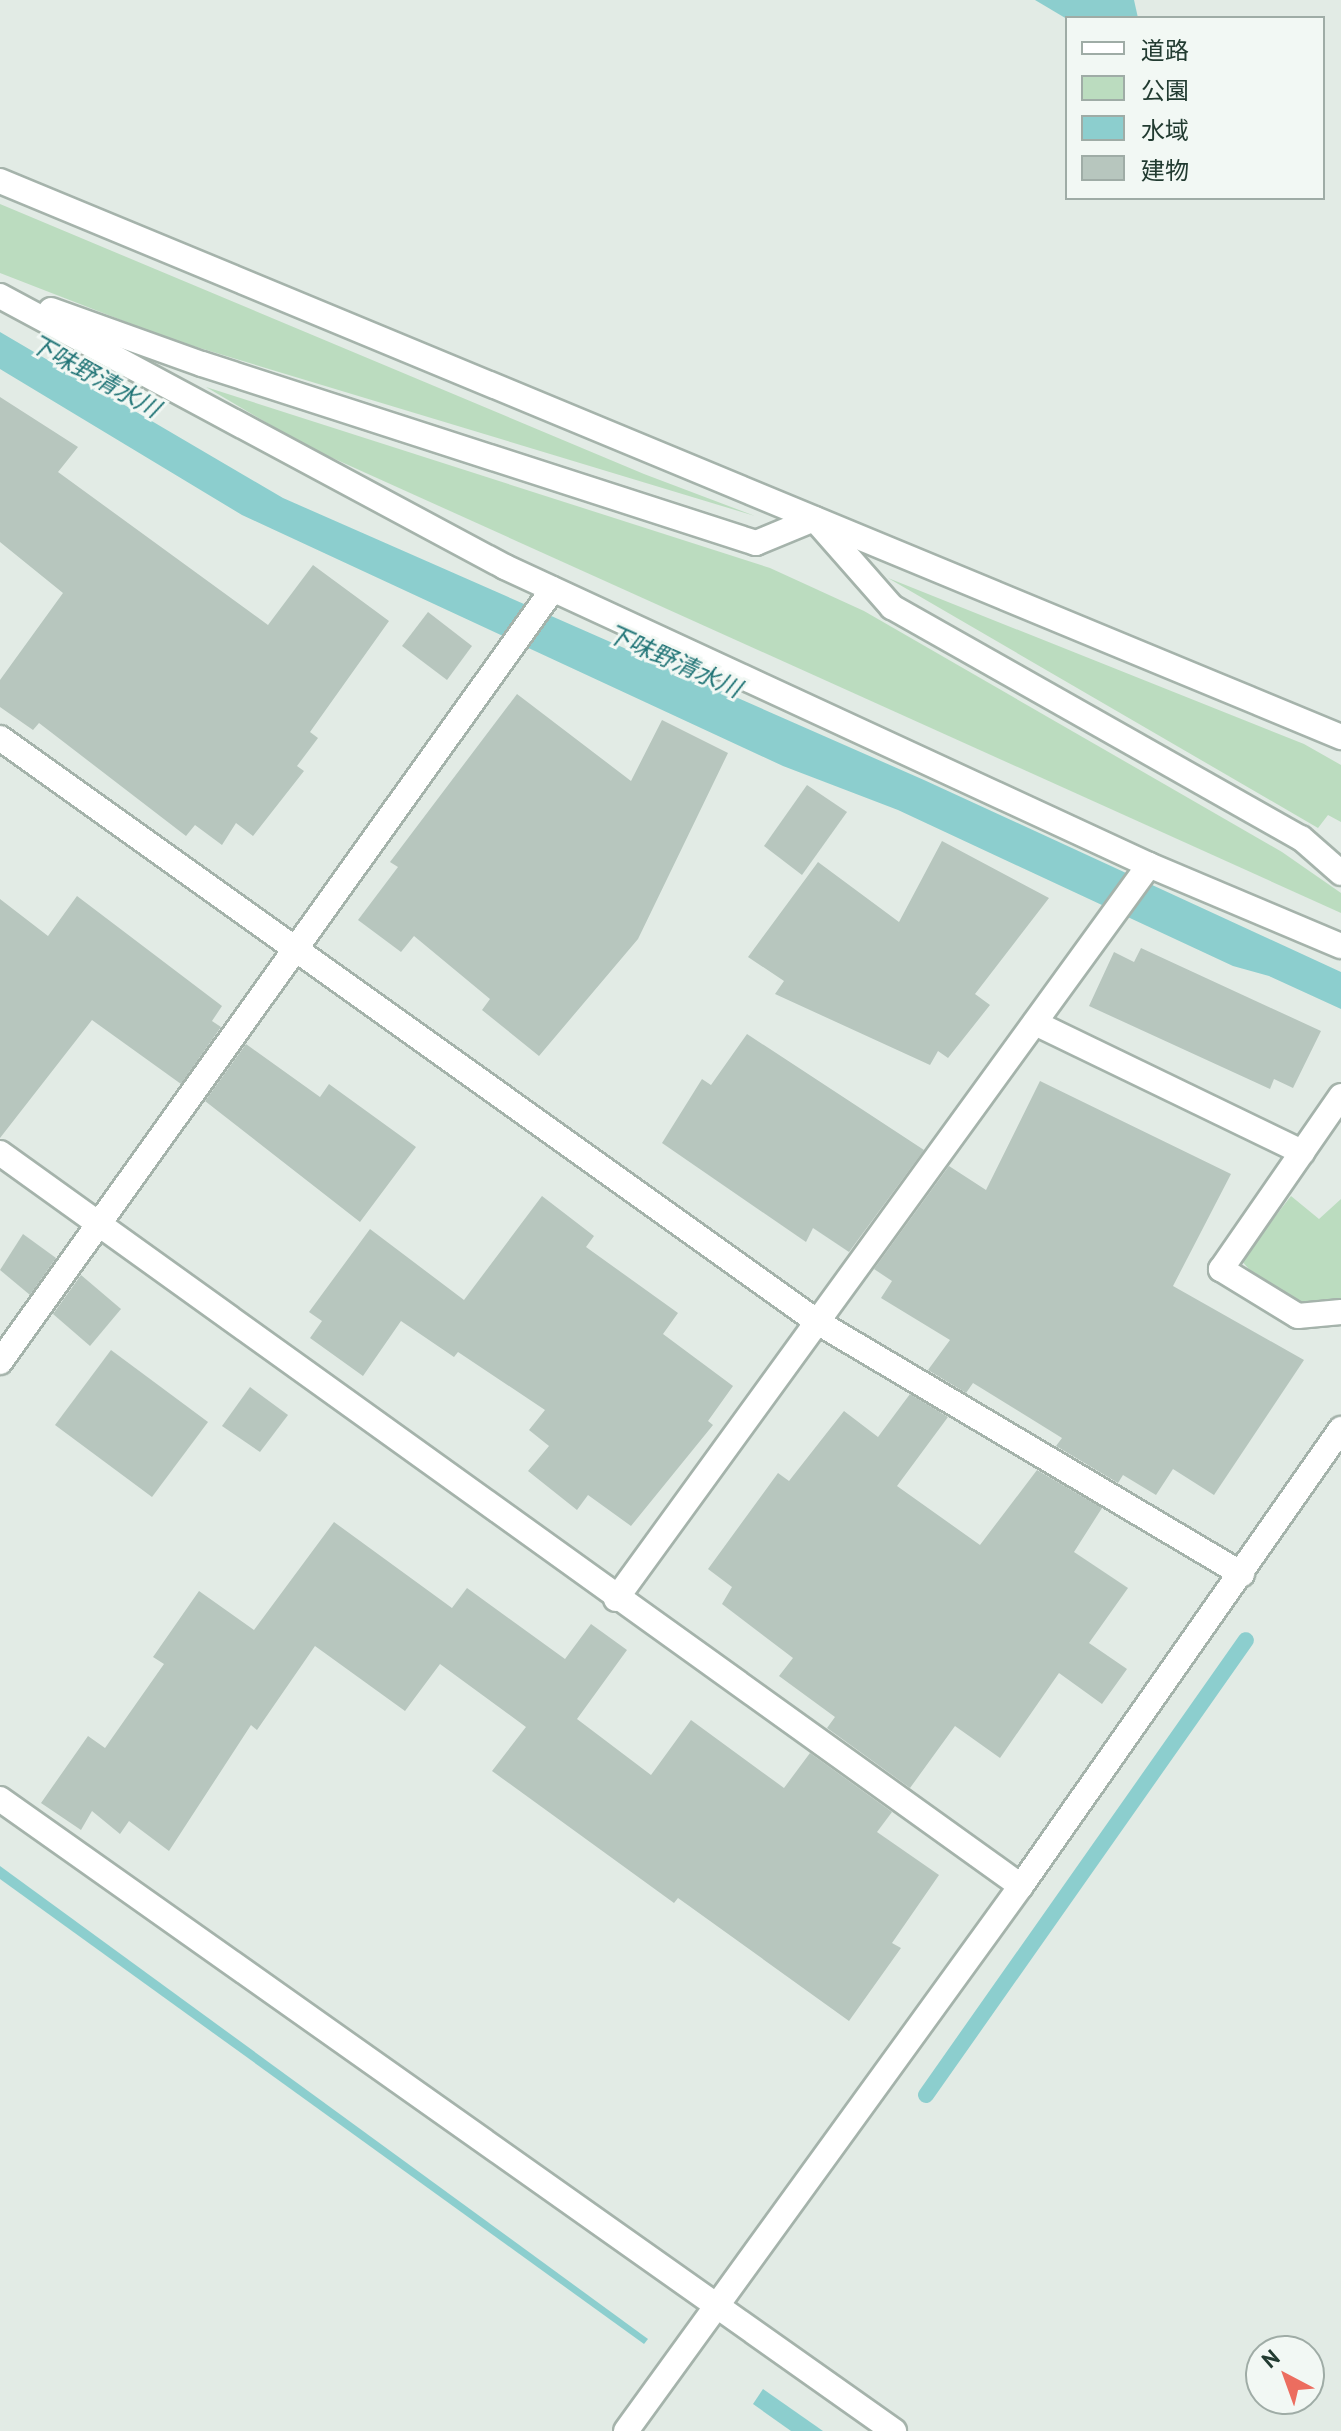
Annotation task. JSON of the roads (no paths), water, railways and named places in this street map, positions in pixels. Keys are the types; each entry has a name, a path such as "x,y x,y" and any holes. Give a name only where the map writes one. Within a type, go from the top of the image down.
{"street":[{"path":"0,181 1341,737"},
{"path":"0,294 202,364 756,543 814,519"},
{"path":"0,294 553,589 1149,865 1341,946"},
{"path":"814,519 892,607 1301,838 1341,873"},
{"path":"0,1362 293,947 553,589"},
{"path":"0,738 819,1323 1242,1574"},
{"path":"616,1599 1149,865"},
{"path":"1035,1023 1302,1152"},
{"path":"1341,1096 1221,1269 1298,1316 1341,1312"},
{"path":"0,1153 616,1599 1021,1886"},
{"path":"626,2431 714,2304 1021,1886 1341,1429"},
{"path":"0,1799 894,2431"}],"water":[{"path":"1035,0 1134,0 1138,16 1065,16"},
{"path":"0,332 283,498 924,780 1341,972 1341,1009 1269,976 1233,966 898,810 783,766 242,515 0,369"},
{"path":"0,1866 648,2339 644,2344 0,1879"},
{"path":"763,2389 823,2431 791,2431 753,2404"}],"waterway":[{"path":"926,2095 1246,1640"}],"water label":[{"name":"下味野清水川","path":"95,376"},
{"name":"下味野清水川","path":"674,661"}]}
